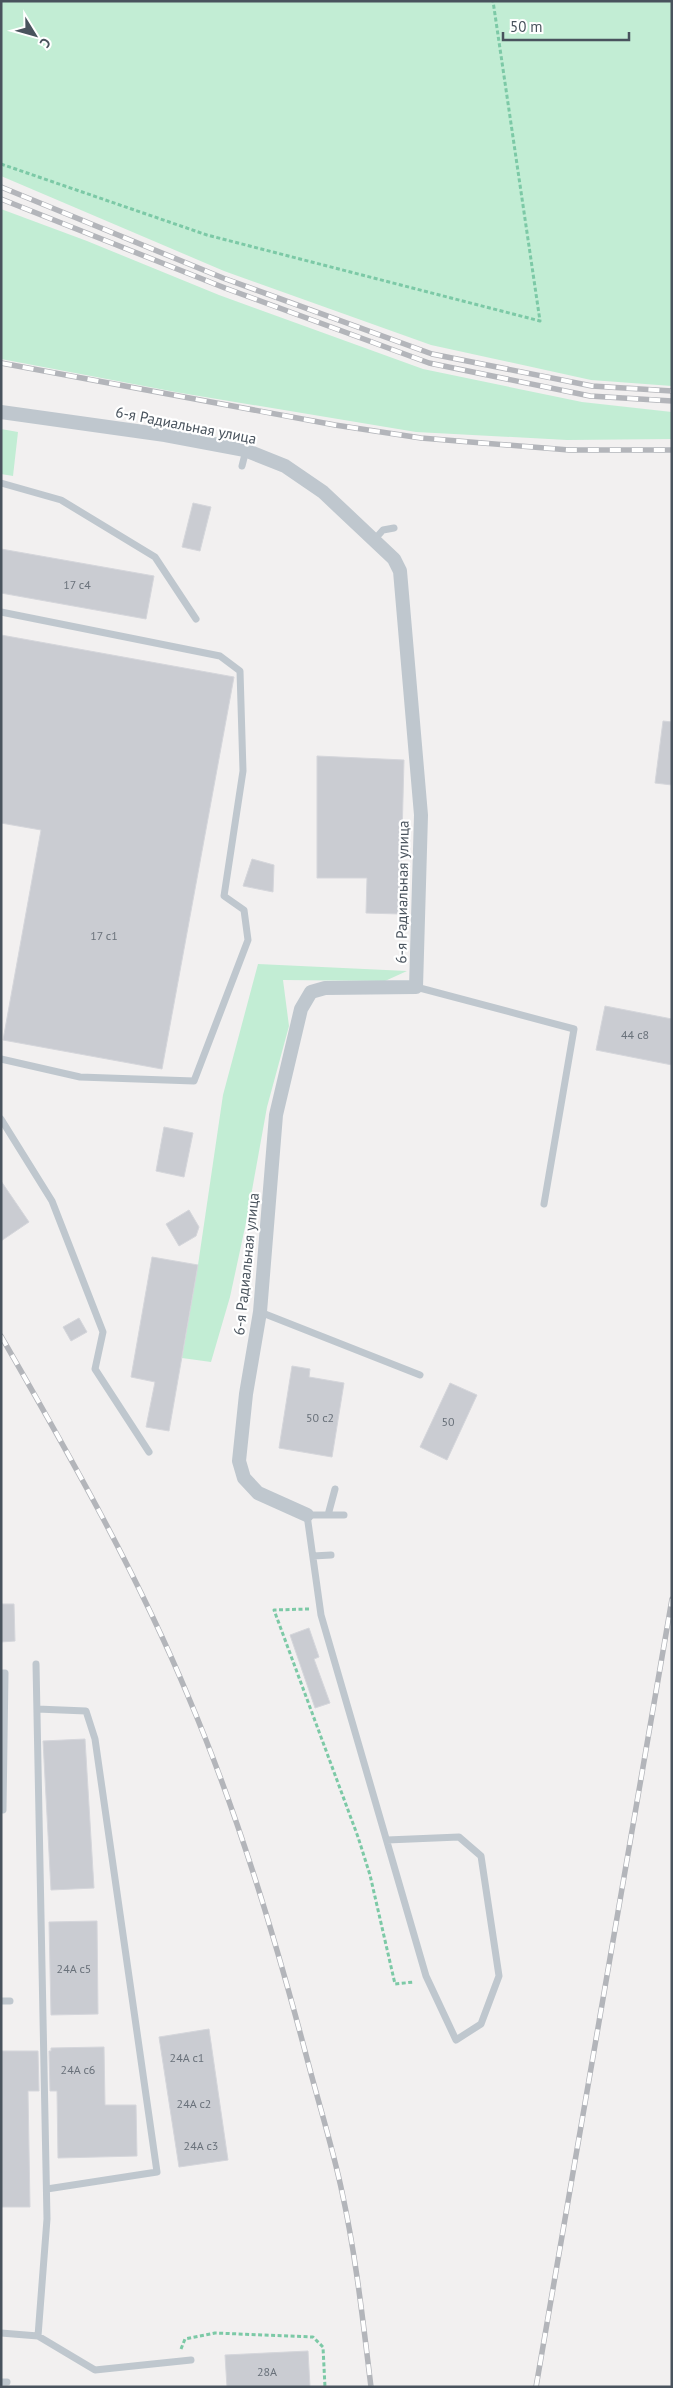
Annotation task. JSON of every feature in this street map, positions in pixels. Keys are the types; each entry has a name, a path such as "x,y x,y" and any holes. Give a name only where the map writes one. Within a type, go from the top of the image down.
{"street":[{"name":"6-я Радиальная улица","path":"1,412 166,436 246,450 285,466 323,492 394,559 400,571 421,815 416,987 325,988 311,992 302,1009 276,1115 260,1312 246,1394 239,1461 244,1478 258,1493 307,1515"}],"lane":[{"path":"242,466 246,450"},
{"path":"1,483 61,500 155,556 196,619"},
{"path":"374,540 384,530 394,528"},
{"path":"1,612 220,656 240,671 244,771 224,896 244,910 248,940 194,1081 80,1076 1,1059"},
{"path":"416,987 574,1029 544,1204"},
{"path":"1,1119 52,1201 103,1332 95,1369 149,1452"},
{"path":"260,1312 420,1376"},
{"path":"328,1515 335,1489"},
{"path":"344,1515 307,1515 320,1609 426,1976 456,2040 481,2024 499,1976 481,1856 459,1837 387,1840"},
{"path":"313,1556 331,1556"},
{"path":"36,1664 47,2188 47,2219 38,2336"},
{"path":"1,1673 5,1673 3,1810"},
{"path":"37,1709 86,1711 95,1739 157,2172 47,2188"},
{"path":"1,2001 10,2001"},
{"path":"1,2334 38,2336 95,2370 191,2360"}],"path":[{"path":"1,164 206,235 540,321 493,1"},
{"path":"320,1609 274,1610 358,1837 370,1876 395,1984 414,1982"},
{"path":"176,2362 185,2338 215,2333 313,2337 322,2347 325,2387"}],"green space":[{"path":"1,1 672,1 672,386 591,380 431,345 224,271 1,176"},
{"path":"1,209 87,241 219,295 423,369 582,402 672,412 672,439 567,440 416,432 181,393 1,359"},
{"path":"1,429 18,432 13,476 1,474"},
{"path":"258,964 407,971 385,981 283,980 289,1026 267,1107 247,1218 230,1297 211,1362 182,1358 223,1095"}],"building":[{"path":"193,503 211,507 200,551 182,547"},
{"path":"1,549 154,576 146,619 1,593"},
{"path":"1,635 234,677 162,1069 3,1040 41,830 1,823"},
{"path":"663,721 672,722 672,785 655,783"},
{"path":"317,756 404,760 400,914 366,913 367,878 317,878"},
{"path":"252,859 274,865 273,892 243,886"},
{"path":"605,1006 672,1019 672,1065 596,1050"},
{"path":"164,1127 193,1133 184,1177 156,1171"},
{"path":"1,1181 29,1222 1,1241"},
{"path":"189,1210 199,1227 196,1236 179,1246 166,1224"},
{"path":"152,1257 198,1265 169,1431 146,1427 155,1382 131,1377"},
{"path":"79,1318 87,1332 71,1341 63,1327"},
{"path":"292,1366 310,1369 309,1377 344,1383 332,1457 279,1448"},
{"path":"450,1383 477,1395 447,1460 420,1447"},
{"path":"1,1604 14,1604 15,1641 1,1642"},
{"path":"309,1628 319,1657 314,1659 330,1703 315,1708 290,1635"},
{"path":"85,1739 94,1888 51,1890 43,1741"},
{"path":"97,1921 98,2014 51,2015 49,1922"},
{"path":"209,2029 228,2160 179,2167 159,2037"},
{"path":"104,2047 105,2105 136,2105 137,2156 58,2158 57,2091 50,2091 49,2051 51,2051 51,2048"},
{"path":"1,2051 38,2051 39,2091 28,2091 30,2207 1,2207"},
{"path":"308,2351 310,2387 227,2387 225,2355"}],"railway":[{"path":"1,187 223,278 432,354 592,386 672,391"},
{"path":"1,199 225,288 429,363 590,396 672,401"},
{"path":"1,363 335,425 421,438 569,450 672,450"},
{"path":"1,1336 76,1468 124,1558 168,1649 224,1787 255,1879 283,1972 331,2144 347,2216 371,2387"},
{"path":"536,2387 672,1599"}]}
